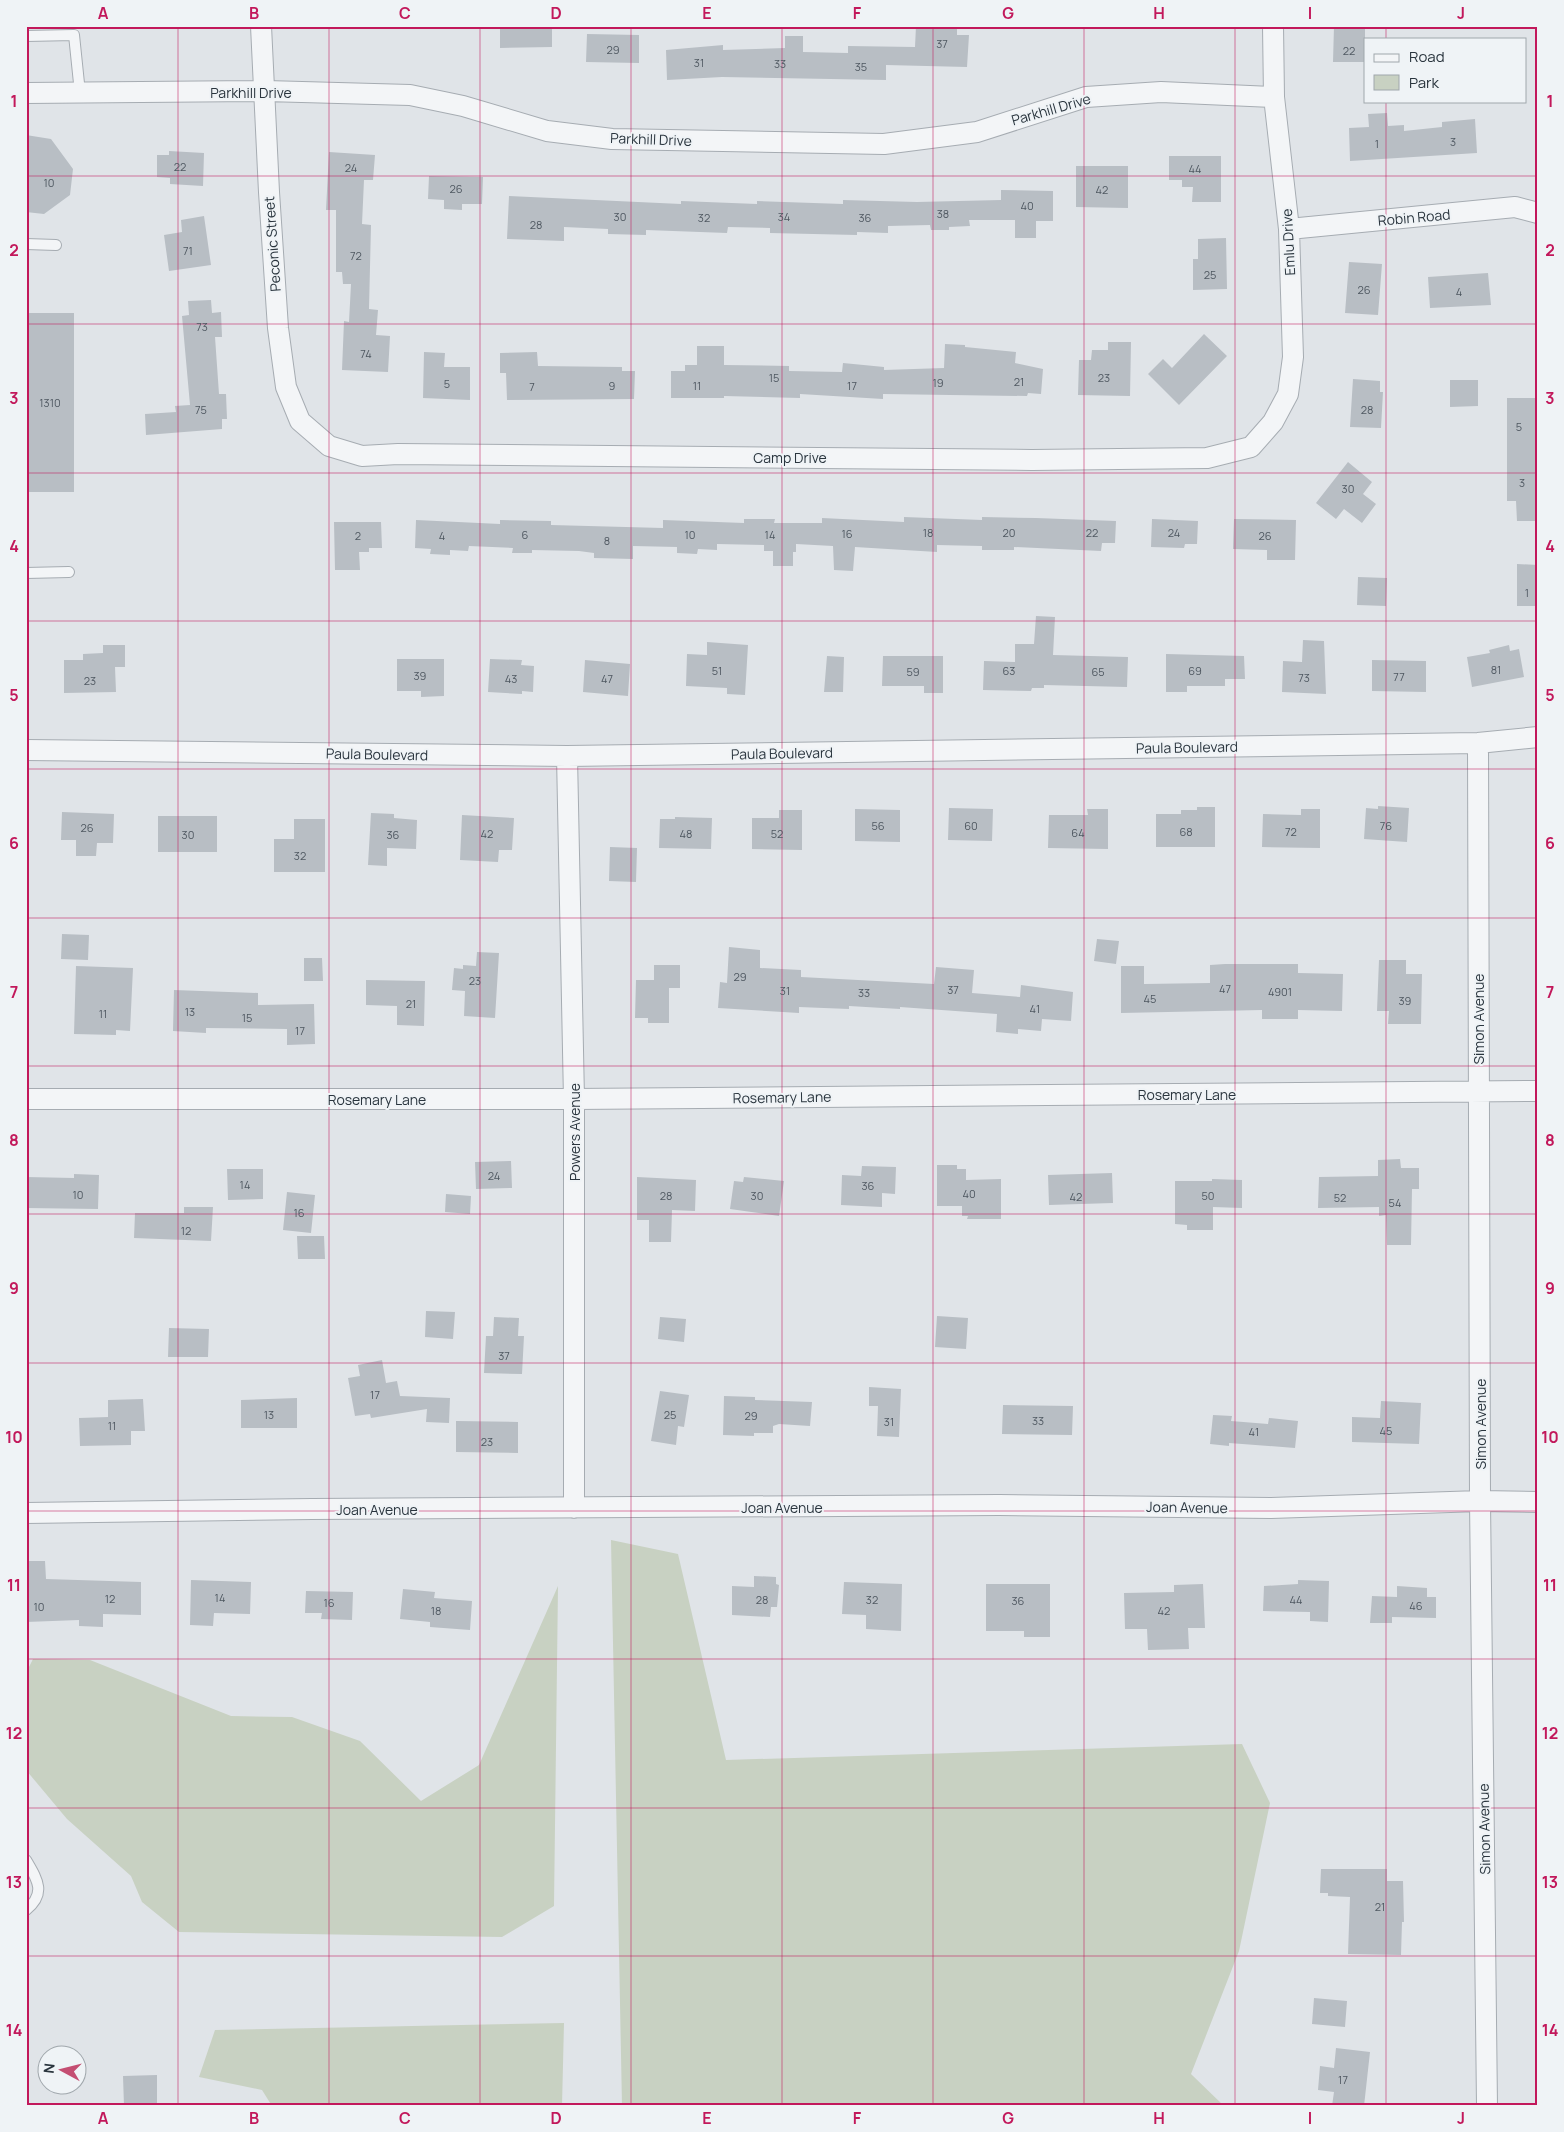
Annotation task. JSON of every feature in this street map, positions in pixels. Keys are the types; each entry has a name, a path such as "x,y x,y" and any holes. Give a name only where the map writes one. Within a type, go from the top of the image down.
{"street":[{"name":"Peconic Street","path":"261,26 278,328 286,387 300,421 329,446"},
{"name":"Emlu Drive","path":"1251,447 1273,422 1288,394 1293,357 1289,229 1274,97 1273,26"},
{"name":"Parkhill Drive","path":"26,93 266,91 410,95 463,106 547,130 612,139 884,144 977,132 1086,97 1161,92 1274,97"},
{"name":"Robin Road","path":"1289,229 1515,207 1538,212"},
{"name":"Camp Drive","path":"329,446 362,456 398,454 596,458 855,457 1032,460 1207,458 1251,447"},
{"name":"Paula Boulevard","path":"26,750 567,756 1478,743 1538,737"},
{"name":"Simon Avenue","path":"1478,743 1480,1501 1487,2106"},
{"name":"Powers Avenue","path":"567,756 574,1099 574,1508"},
{"name":"Rosemary Lane","path":"26,1099 574,1099 1538,1091"},
{"name":"Joan Avenue","path":"26,1513 312,1509 999,1505 1271,1508 1480,1501 1538,1502"}],"lane":[{"path":"26,36 74,30 80,93"},
{"path":"26,244 56,245"},
{"path":"26,573 69,572"},
{"path":"26,1860 38,1880 38,1894 36,1902 26,1910"}],"green space":[{"path":"611,1540 678,1554 726,1760 1242,1744 1270,1803 1239,1951 1191,2074 1224,2106 622,2106"},
{"path":"558,1586 554,1906 502,1937 179,1932 142,1902 131,1876 67,1819 26,1770 26,1673 33,1659 90,1660 231,1716 292,1717 360,1741 421,1801 479,1765"},
{"path":"564,2023 562,2106 272,2106 262,2090 199,2077 215,2030"}],"building":[{"path":"500,26 552,26 552,47 500,48"},
{"path":"916,26 957,26 957,35 969,35 967,67 886,65 886,80 722,77 667,80 666,50 723,45 723,50 785,48 785,36 803,36 803,52 848,53 848,46 915,47"},
{"path":"1334,26 1365,28 1364,62 1333,62"},
{"path":"587,34 639,35 639,63 586,62"},
{"path":"1387,113 1388,126 1404,125 1404,131 1442,127 1442,122 1475,119 1477,153 1350,161 1349,128 1369,127 1368,114"},
{"path":"26,135 51,139 73,169 70,195 44,214 26,212"},
{"path":"169,151 204,153 203,186 170,184 170,178 157,177 157,155 169,155"},
{"path":"329,152 375,155 373,180 364,180 362,224 371,225 369,309 378,310 376,335 390,336 388,372 342,370 344,321 349,322 351,284 343,284 342,272 336,272 336,210 326,210"},
{"path":"1169,156 1221,156 1221,202 1192,202 1193,187 1182,187 1182,180 1169,180"},
{"path":"1076,166 1128,166 1128,208 1076,207"},
{"path":"429,176 483,177 482,204 462,204 462,210 444,209 444,200 428,199"},
{"path":"1001,190 1053,191 1053,221 1036,221 1036,238 1015,238 1015,220 969,220 970,226 949,227 949,230 931,230 930,225 888,226 888,233 857,232 857,235 770,233 770,228 728,227 727,233 646,230 646,235 608,234 608,229 564,227 564,241 507,239 509,196 681,204 681,201 757,204 757,201 843,204 843,200 917,202 1001,200"},
{"path":"204,216 211,265 169,271 164,235 182,232 181,220"},
{"path":"1226,238 1227,289 1193,290 1193,259 1198,259 1198,239"},
{"path":"1349,262 1382,264 1378,315 1345,313"},
{"path":"1488,273 1491,305 1430,308 1428,277"},
{"path":"211,300 212,313 221,312 222,337 215,337 219,394 226,394 227,419 222,419 222,429 146,435 145,414 176,412 175,406 190,405 182,316 189,315 188,301"},
{"path":"26,313 74,313 74,492 26,492"},
{"path":"1204,334 1227,356 1179,405 1148,374 1163,359 1172,368"},
{"path":"1108,342 1131,342 1130,396 1078,395 1079,360 1091,360 1092,350 1108,350"},
{"path":"945,344 1016,352 1015,363 1043,369 1041,394 1028,393 1027,396 883,394 883,399 800,394 800,398 724,396 724,398 671,398 671,371 685,371 685,365 697,365 697,346 724,346 724,365 789,366 789,371 842,372 843,363 884,367 884,370 944,368"},
{"path":"424,352 445,353 444,367 470,367 470,400 423,398"},
{"path":"537,352 538,366 622,367 622,371 635,371 634,399 507,400 506,373 500,373 500,353"},
{"path":"1353,379 1380,381 1380,392 1383,392 1381,428 1350,427"},
{"path":"1450,380 1478,380 1478,406 1450,407"},
{"path":"1507,398 1538,398 1538,521 1517,521 1516,501 1507,501"},
{"path":"1348,462 1372,482 1363,494 1376,504 1362,523 1344,509 1336,519 1316,503"},
{"path":"904,517 982,520 982,517 1116,521 1115,543 1102,543 1101,551 1014,547 1014,550 982,550 982,546 937,545 937,552 855,547 853,571 834,570 833,546 796,544 796,552 793,552 793,566 773,566 773,551 764,551 764,545 717,544 717,550 698,549 697,554 677,553 677,547 633,546 633,559 594,558 594,553 579,551 532,550 532,553 512,553 513,548 469,546 468,551 450,550 450,555 430,554 431,549 415,548 416,520 500,524 500,520 551,521 551,525 663,528 663,520 744,523 744,519 775,519 774,523 822,523 822,518 904,522"},
{"path":"1152,519 1198,521 1197,544 1185,544 1184,548 1151,547"},
{"path":"1234,519 1296,520 1295,560 1267,560 1267,550 1233,549"},
{"path":"334,522 381,522 382,548 369,548 369,552 359,552 360,570 335,570"},
{"path":"1517,564 1538,565 1538,606 1517,606"},
{"path":"1358,577 1387,578 1386,606 1357,605"},
{"path":"1036,616 1055,617 1053,655 1128,657 1127,687 1044,685 1044,688 1032,688 1031,691 983,690 984,661 1015,662 1015,644 1034,644"},
{"path":"1303,640 1324,641 1326,694 1282,692 1283,661 1302,662"},
{"path":"707,642 748,645 745,695 727,694 727,688 686,686 687,654 707,655"},
{"path":"103,645 125,645 125,667 115,667 116,692 64,693 64,660 83,660 83,654 103,653"},
{"path":"1509,645 1510,651 1519,649 1524,677 1472,687 1467,657 1490,653 1489,650"},
{"path":"1166,654 1244,656 1245,679 1225,679 1225,686 1187,686 1187,692 1166,692"},
{"path":"827,656 844,657 843,692 824,692"},
{"path":"883,656 943,656 943,693 924,693 924,686 882,686"},
{"path":"397,659 444,659 444,696 421,697 421,691 397,691"},
{"path":"490,659 522,660 521,665 534,666 533,692 522,691 522,694 488,692"},
{"path":"585,660 630,664 628,696 583,692"},
{"path":"1372,660 1426,661 1426,692 1372,691"},
{"path":"1378,806 1409,808 1407,842 1364,839 1366,808 1378,809"},
{"path":"1197,807 1215,807 1215,847 1156,847 1156,814 1181,814 1181,810 1197,810"},
{"path":"949,808 993,809 992,841 948,840"},
{"path":"855,809 900,810 900,842 855,841"},
{"path":"1087,809 1108,809 1108,849 1048,848 1049,815 1088,815"},
{"path":"1301,809 1320,809 1320,848 1262,847 1263,814 1301,815"},
{"path":"779,810 802,810 802,850 752,849 752,818 779,818"},
{"path":"62,812 114,814 113,843 97,843 96,856 76,856 76,840 61,840"},
{"path":"371,813 394,814 394,818 417,820 416,849 387,848 387,866 368,865"},
{"path":"462,815 514,818 512,850 499,850 498,862 460,860"},
{"path":"158,816 217,816 217,852 158,852"},
{"path":"675,817 712,818 711,849 659,848 660,819 675,819"},
{"path":"294,819 325,819 325,872 274,872 274,839 294,839"},
{"path":"610,847 637,848 636,882 609,881"},
{"path":"62,934 89,935 88,960 61,959"},
{"path":"1097,939 1119,941 1116,964 1094,961"},
{"path":"729,947 760,950 760,968 801,970 801,977 934,984 936,967 974,970 972,993 1020,997 1021,985 1073,992 1071,1021 1042,1019 1041,1031 1018,1029 1018,1034 996,1032 997,1014 900,1007 900,1009 849,1006 849,1009 799,1007 799,1013 718,1008 720,982 727,983"},
{"path":"477,952 499,953 495,1018 464,1016 465,991 452,990 454,968 463,969 463,965 476,966"},
{"path":"304,958 322,958 323,981 304,981"},
{"path":"1379,960 1406,960 1406,974 1422,974 1421,1024 1388,1024 1389,1011 1377,1011"},
{"path":"1298,964 1298,973 1343,974 1342,1011 1298,1010 1298,1019 1262,1019 1262,1010 1121,1013 1121,966 1144,966 1144,984 1210,983 1210,965"},
{"path":"654,965 680,965 680,988 669,988 669,1023 648,1023 648,1018 635,1018 636,980 654,980"},
{"path":"76,966 133,968 130,1031 116,1030 116,1035 74,1034"},
{"path":"366,980 425,981 424,1026 397,1025 397,1006 366,1005"},
{"path":"174,990 258,993 258,1005 314,1004 315,1044 287,1045 287,1029 206,1028 206,1033 173,1031"},
{"path":"1400,1159 1401,1168 1419,1168 1419,1189 1412,1189 1411,1245 1387,1245 1386,1215 1379,1216 1379,1207 1318,1208 1319,1177 1378,1176 1378,1160"},
{"path":"511,1161 512,1188 476,1189 475,1162"},
{"path":"937,1165 957,1165 957,1169 966,1169 966,1180 1001,1179 1001,1219 967,1219 968,1216 962,1216 962,1206 937,1206"},
{"path":"862,1166 896,1167 895,1194 882,1193 882,1207 841,1205 842,1175 861,1176"},
{"path":"227,1169 263,1169 263,1199 228,1200"},
{"path":"1112,1173 1113,1203 1049,1205 1048,1175"},
{"path":"74,1174 99,1175 98,1209 26,1208 26,1177 74,1178"},
{"path":"637,1177 696,1180 695,1211 672,1210 671,1242 649,1242 649,1220 637,1220"},
{"path":"744,1177 784,1181 779,1216 730,1209 734,1181 743,1182"},
{"path":"1212,1179 1242,1180 1242,1208 1213,1207 1213,1230 1187,1230 1187,1225 1175,1224 1175,1181 1212,1181"},
{"path":"287,1192 315,1195 311,1233 283,1230"},
{"path":"446,1194 471,1196 470,1214 445,1212"},
{"path":"184,1207 213,1207 211,1241 134,1238 135,1213 184,1213"},
{"path":"297,1236 324,1236 325,1259 298,1259"},
{"path":"426,1311 455,1312 453,1339 425,1337"},
{"path":"937,1316 968,1318 966,1349 935,1347"},
{"path":"494,1317 519,1318 518,1336 524,1336 522,1374 484,1373 486,1336 493,1336"},
{"path":"660,1317 686,1319 684,1342 658,1339"},
{"path":"169,1328 209,1329 208,1357 168,1357"},
{"path":"382,1360 386,1383 397,1381 400,1396 450,1398 449,1423 426,1422 427,1409 371,1418 370,1414 355,1416 348,1378 360,1376 358,1365"},
{"path":"869,1387 901,1389 899,1437 877,1436 878,1406 869,1406"},
{"path":"660,1391 689,1395 684,1427 678,1426 676,1445 651,1441"},
{"path":"724,1396 755,1397 755,1400 812,1402 810,1426 779,1424 773,1426 773,1433 754,1433 754,1436 723,1435"},
{"path":"297,1398 297,1428 241,1428 241,1400"},
{"path":"143,1399 145,1431 131,1431 131,1445 80,1446 79,1418 108,1417 108,1400"},
{"path":"1381,1401 1421,1403 1419,1444 1352,1442 1352,1417 1380,1418"},
{"path":"1003,1405 1073,1406 1072,1435 1002,1434"},
{"path":"1213,1415 1232,1416 1231,1421 1268,1424 1269,1418 1298,1421 1295,1448 1229,1443 1229,1446 1210,1444"},
{"path":"456,1421 518,1422 518,1453 456,1452"},
{"path":"26,1561 45,1561 46,1579 141,1582 141,1615 103,1614 103,1627 79,1626 79,1620 26,1622"},
{"path":"754,1576 776,1577 776,1584 779,1585 777,1607 771,1607 770,1617 732,1615 732,1586 754,1587"},
{"path":"191,1580 251,1582 250,1614 214,1613 213,1626 190,1625"},
{"path":"1298,1580 1329,1581 1328,1622 1310,1621 1310,1612 1263,1611 1264,1586 1298,1584"},
{"path":"844,1582 902,1584 901,1631 866,1629 866,1615 842,1614"},
{"path":"986,1584 1050,1584 1050,1637 1024,1637 1024,1631 986,1631"},
{"path":"1203,1584 1205,1628 1188,1628 1189,1649 1148,1650 1147,1629 1125,1629 1124,1593 1174,1592 1174,1585"},
{"path":"1397,1586 1427,1588 1427,1597 1436,1597 1436,1618 1392,1617 1392,1623 1370,1623 1372,1596 1397,1597"},
{"path":"403,1589 435,1592 434,1598 472,1601 470,1630 430,1627 430,1622 400,1619"},
{"path":"306,1591 353,1592 352,1620 321,1619 322,1613 305,1613"},
{"path":"1321,1869 1387,1869 1387,1881 1403,1881 1404,1922 1402,1922 1401,1955 1348,1954 1350,1897 1328,1896 1328,1893 1320,1893"},
{"path":"1314,1998 1347,2001 1345,2027 1312,2024"},
{"path":"1336,2048 1370,2052 1364,2106 1332,2106 1334,2092 1318,2090 1320,2066 1334,2068"},
{"path":"157,2075 157,2106 124,2106 123,2076"}]}
